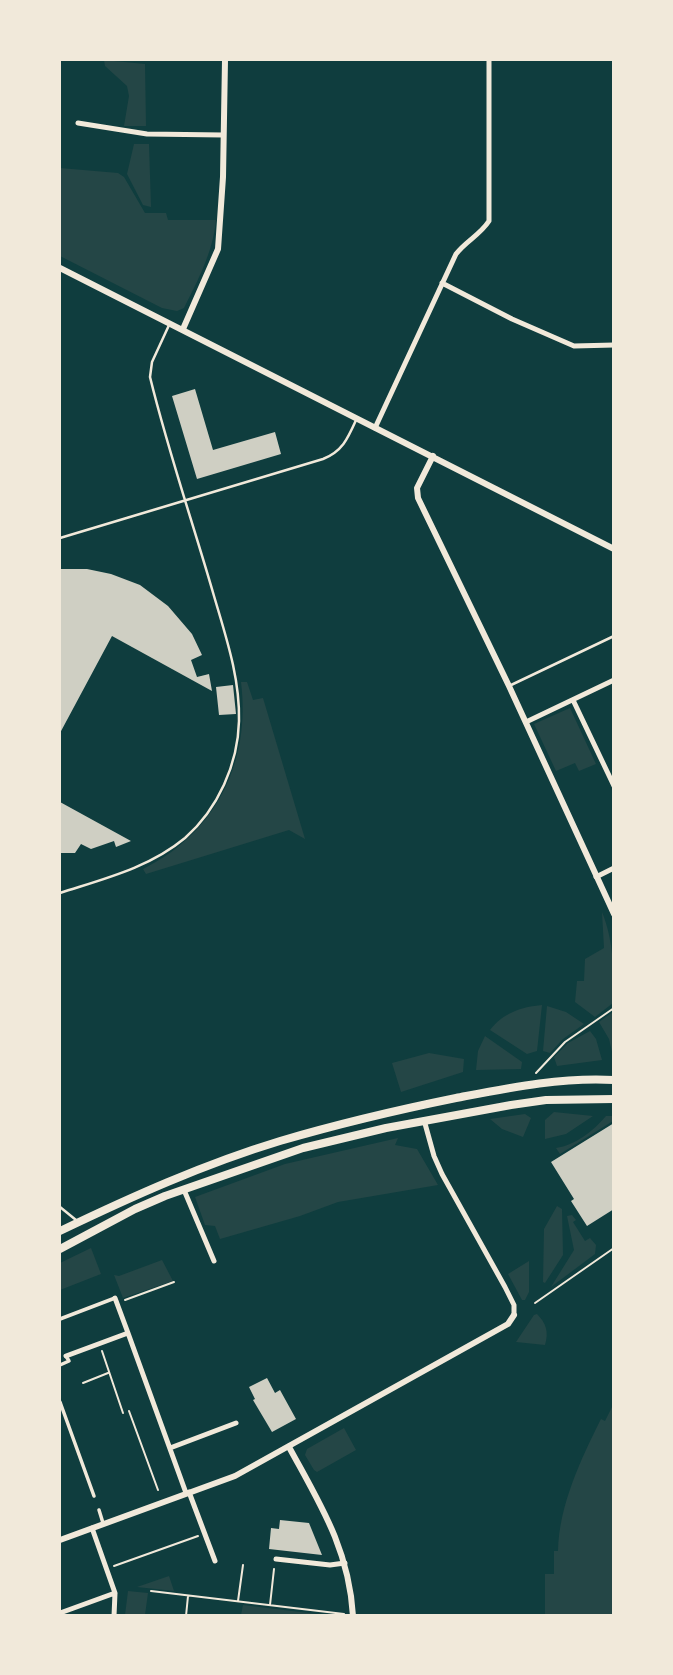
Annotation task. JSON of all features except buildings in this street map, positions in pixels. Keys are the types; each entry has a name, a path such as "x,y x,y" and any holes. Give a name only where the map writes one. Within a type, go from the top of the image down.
{"highway":[{"path":"60,1231 188,1173 280,1141 416,1106 512,1087 561,1080 614,1080"},
{"path":"60,1249 135,1209 183,1189 303,1148 424,1120 546,1100 614,1100"}],"street":[{"path":"183,329 218,249 223,177 225,60"},
{"path":"375,428 456,254 462,245 483,231 489,220 489,60"},
{"path":"78,122 147,134 223,135"},
{"path":"60,268 614,548"},
{"path":"442,284 574,346 614,345"},
{"path":"433,456 417,488 418,498 526,722 614,914"},
{"path":"526,722 614,680"},
{"path":"573,700 614,786"},
{"path":"596,877 614,868"},
{"path":"60,1539 235,1476 508,1324 514,1315 514,1305 433,1156 424,1120"},
{"path":"183,1189 214,1261"},
{"path":"60,1319 116,1301 215,1561"},
{"path":"60,1365 69,1361 66,1356 128,1333"},
{"path":"60,1402 94,1496"},
{"path":"170,1448 236,1423"},
{"path":"289,1447 331,1524 345,1563 353,1615"},
{"path":"99,1510 103,1523"},
{"path":"92,1528 115,1593 114,1615"},
{"path":"276,1559 330,1565 345,1563"},
{"path":"60,1613 115,1593"}],"lane":[{"path":"60,893 135,868 166,852 197,825 215,802 237,746 238,697 234,671 150,377 152,362 170,323"},
{"path":"60,538 332,456 345,444 357,418"},
{"path":"509,686 614,636"},
{"path":"60,1207 79,1222"}],"path":[{"path":"536,1073 565,1042 614,1008"},
{"path":"536,1303 614,1248"},
{"path":"116,1301 174,1282"},
{"path":"99,1344 124,1413"},
{"path":"83,1383 109,1373"},
{"path":"129,1411 158,1490"},
{"path":"107,1569 205,1534"},
{"path":"270,1606 276,1559"},
{"path":"238,1602 243,1564"},
{"path":"151,1591 353,1615"},
{"path":"186,1615 188,1596"}],"shaded area":[{"path":"104,60 145,64 146,126 124,126 129,96 127,86 105,66"},
{"path":"134,144 149,144 151,207 143,205 127,174"},
{"path":"60,168 118,173 124,177 145,213 166,213 168,220 216,220 208,255 184,308 177,311 162,308 60,256"},
{"path":"241,682 247,682 253,700 263,698 305,839 289,830 146,874 143,869 169,854 191,836 209,815 223,792 234,767 240,740 243,712"},
{"path":"570,708 596,764 579,771 575,763 556,771 534,724"},
{"path":"602,912 612,957 613,1003 595,1017 575,1002 577,981 584,981 585,959 604,948"},
{"path":"542,1005 537,1051 527,1054 490,1030 513,1012"},
{"path":"547,1006 566,1012 584,1024 563,1039 550,1053 543,1051"},
{"path":"613,1012 613,1056 609,1039 599,1022"},
{"path":"590,1031 596,1039 602,1060 557,1066 554,1057 568,1043"},
{"path":"485,1036 522,1062 521,1069 476,1070 478,1051"},
{"path":"429,1053 464,1059 463,1072 401,1092 392,1063"},
{"path":"554,1112 593,1116 566,1134 545,1139 545,1120"},
{"path":"525,1114 531,1118 523,1137 502,1129 490,1119"},
{"path":"606,1116 613,1116 613,1121 560,1154 556,1148 584,1136"},
{"path":"398,1138 395,1145 417,1149 438,1185 338,1202 220,1239 215,1226 205,1225 195,1197 285,1164"},
{"path":"557,1206 562,1209 563,1255 545,1283 544,1229"},
{"path":"572,1215 576,1220 573,1222 585,1241 590,1238 596,1245 595,1254 551,1287 574,1250 567,1216"},
{"path":"91,1248 101,1274 60,1290 60,1263"},
{"path":"162,1260 173,1281 123,1298 114,1275 119,1276"},
{"path":"529,1261 529,1292 525,1300 522,1300 508,1274"},
{"path":"537,1314 546,1328 545,1345 516,1342 534,1315"},
{"path":"612,1407 613,1615 545,1615 545,1574 554,1574 554,1551 558,1551 567,1500 593,1434 601,1419 605,1421"},
{"path":"344,1428 356,1450 317,1472 305,1455 307,1449"},
{"path":"169,1576 174,1591 137,1587"},
{"path":"128,1591 148,1593 145,1615 125,1615"},
{"path":"243,1605 325,1615 241,1615"}]}
